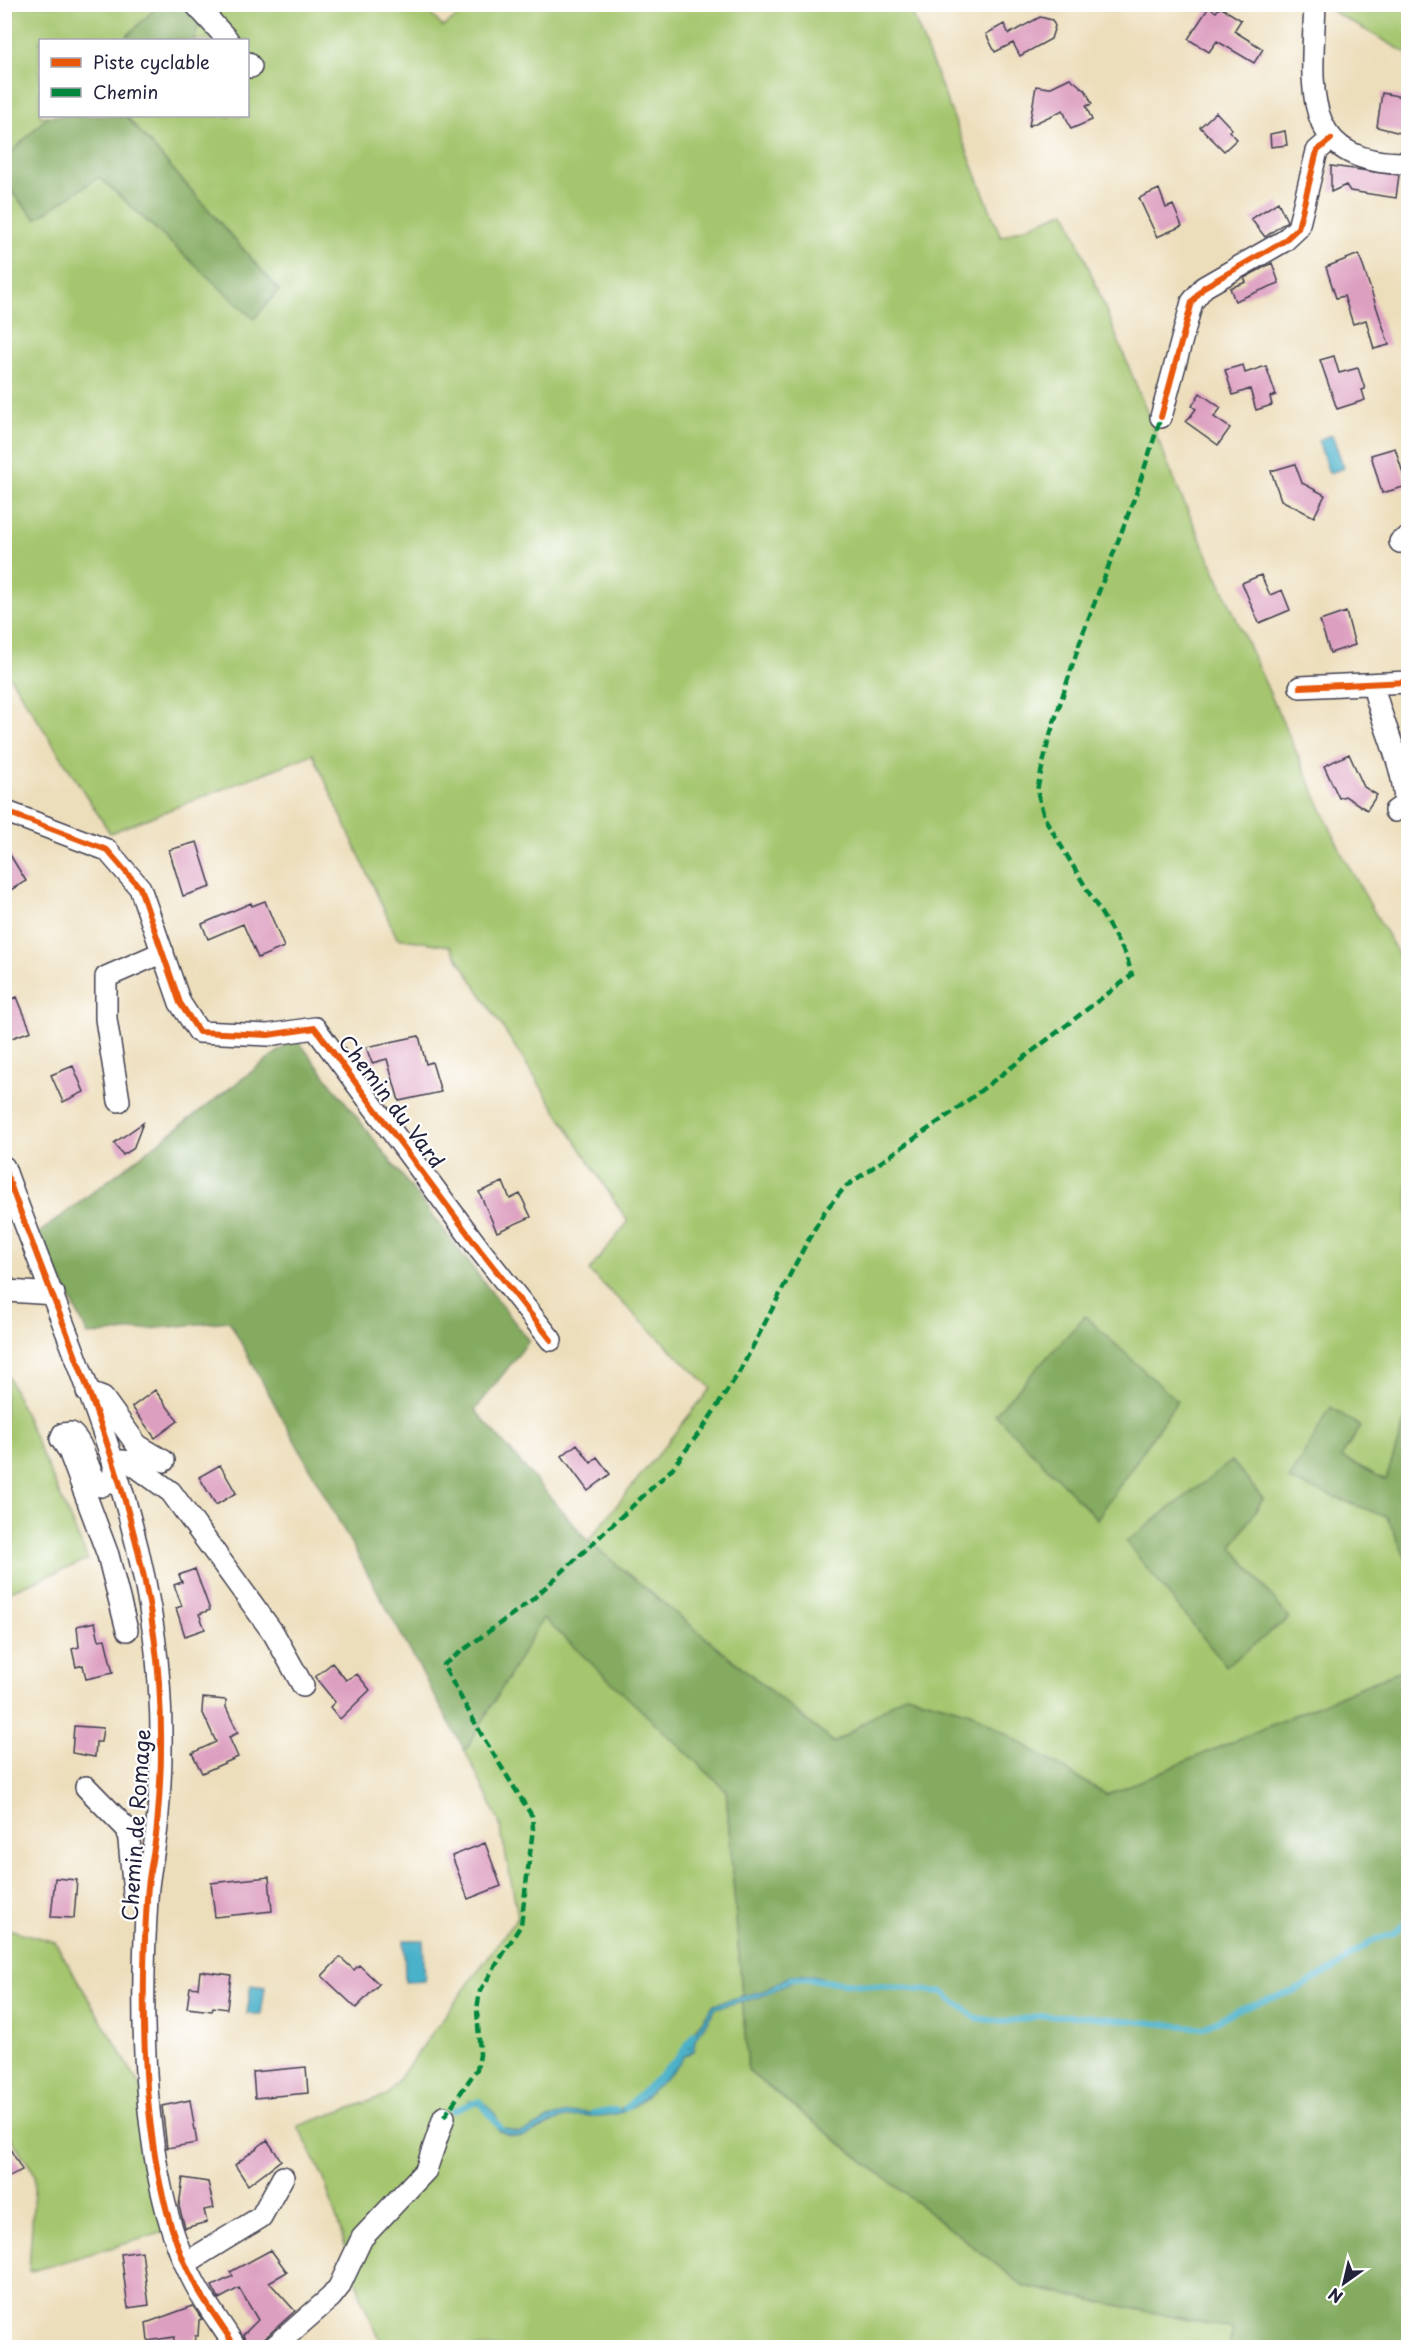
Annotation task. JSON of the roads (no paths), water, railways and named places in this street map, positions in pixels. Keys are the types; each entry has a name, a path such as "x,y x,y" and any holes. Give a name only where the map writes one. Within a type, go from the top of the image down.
{"street":[{"path":"195,4 227,39"},
{"path":"1315,4 1316,104 1319,122 1331,139 1357,156 1408,163"},
{"path":"1161,417 1192,302 1204,287 1284,241 1298,228 1317,151 1331,139"},
{"path":"1300,687 1408,682"},
{"path":"1373,684 1378,708 1404,783 1405,804 1395,811"},
{"name":"Chemin du Vard","path":"4,811 107,850 140,888 180,1003 199,1032 268,1035 315,1028 480,1250 551,1340"},
{"path":"119,1101 106,1019 106,977 163,952"},
{"name":"Chemin de Romage","path":"4,1167 54,1294 114,1468 141,1565 154,1635 163,1731 157,1828 147,1896 144,1983 145,2070 156,2152 168,2216 192,2279 236,2348"},
{"path":"4,1285 8,1291 54,1294"},
{"path":"87,1392 103,1398 137,1444 164,1461"},
{"path":"127,1630 108,1555 69,1451 61,1439 63,1434 71,1433 78,1438 93,1477 101,1486 113,1481 114,1468 122,1461 130,1462 147,1472 171,1492 274,1634 303,1686"},
{"path":"86,1787 128,1830 134,1893 147,1896"},
{"path":"273,2348 331,2297 362,2238 426,2170 444,2117"},
{"path":"186,2263 261,2217 283,2177"}],"water":[{"path":"1332,435 1344,468 1329,473 1318,440"},
{"path":"404,1940 423,1940 425,1981 405,1982"},
{"path":"791,1975 814,1975 825,1979 824,1981 800,1978 761,1996 716,2008 695,2039 694,2050 683,2057 680,2063 645,2097 625,2111 611,2115 561,2119 524,2136 517,2136 498,2130 492,2116 480,2105 469,2105 469,2101 482,2101 495,2114 501,2127 518,2133 562,2114 613,2112 643,2094 677,2061 680,2053 690,2047 691,2037 714,2004 766,1990"},
{"path":"251,1985 265,1987 261,2015 247,2014"}],"waterway":[{"path":"791,1978 943,1992 976,2018 1004,2022 1040,2016 1083,2016 1204,2028 1239,2009 1294,1991 1335,1968 1371,1941 1393,1934 1408,1921"},
{"path":"626,2108 679,2057 694,2034"},
{"path":"452,2111 479,2101 500,2127"},
{"path":"593,2113 616,2110"}]}
